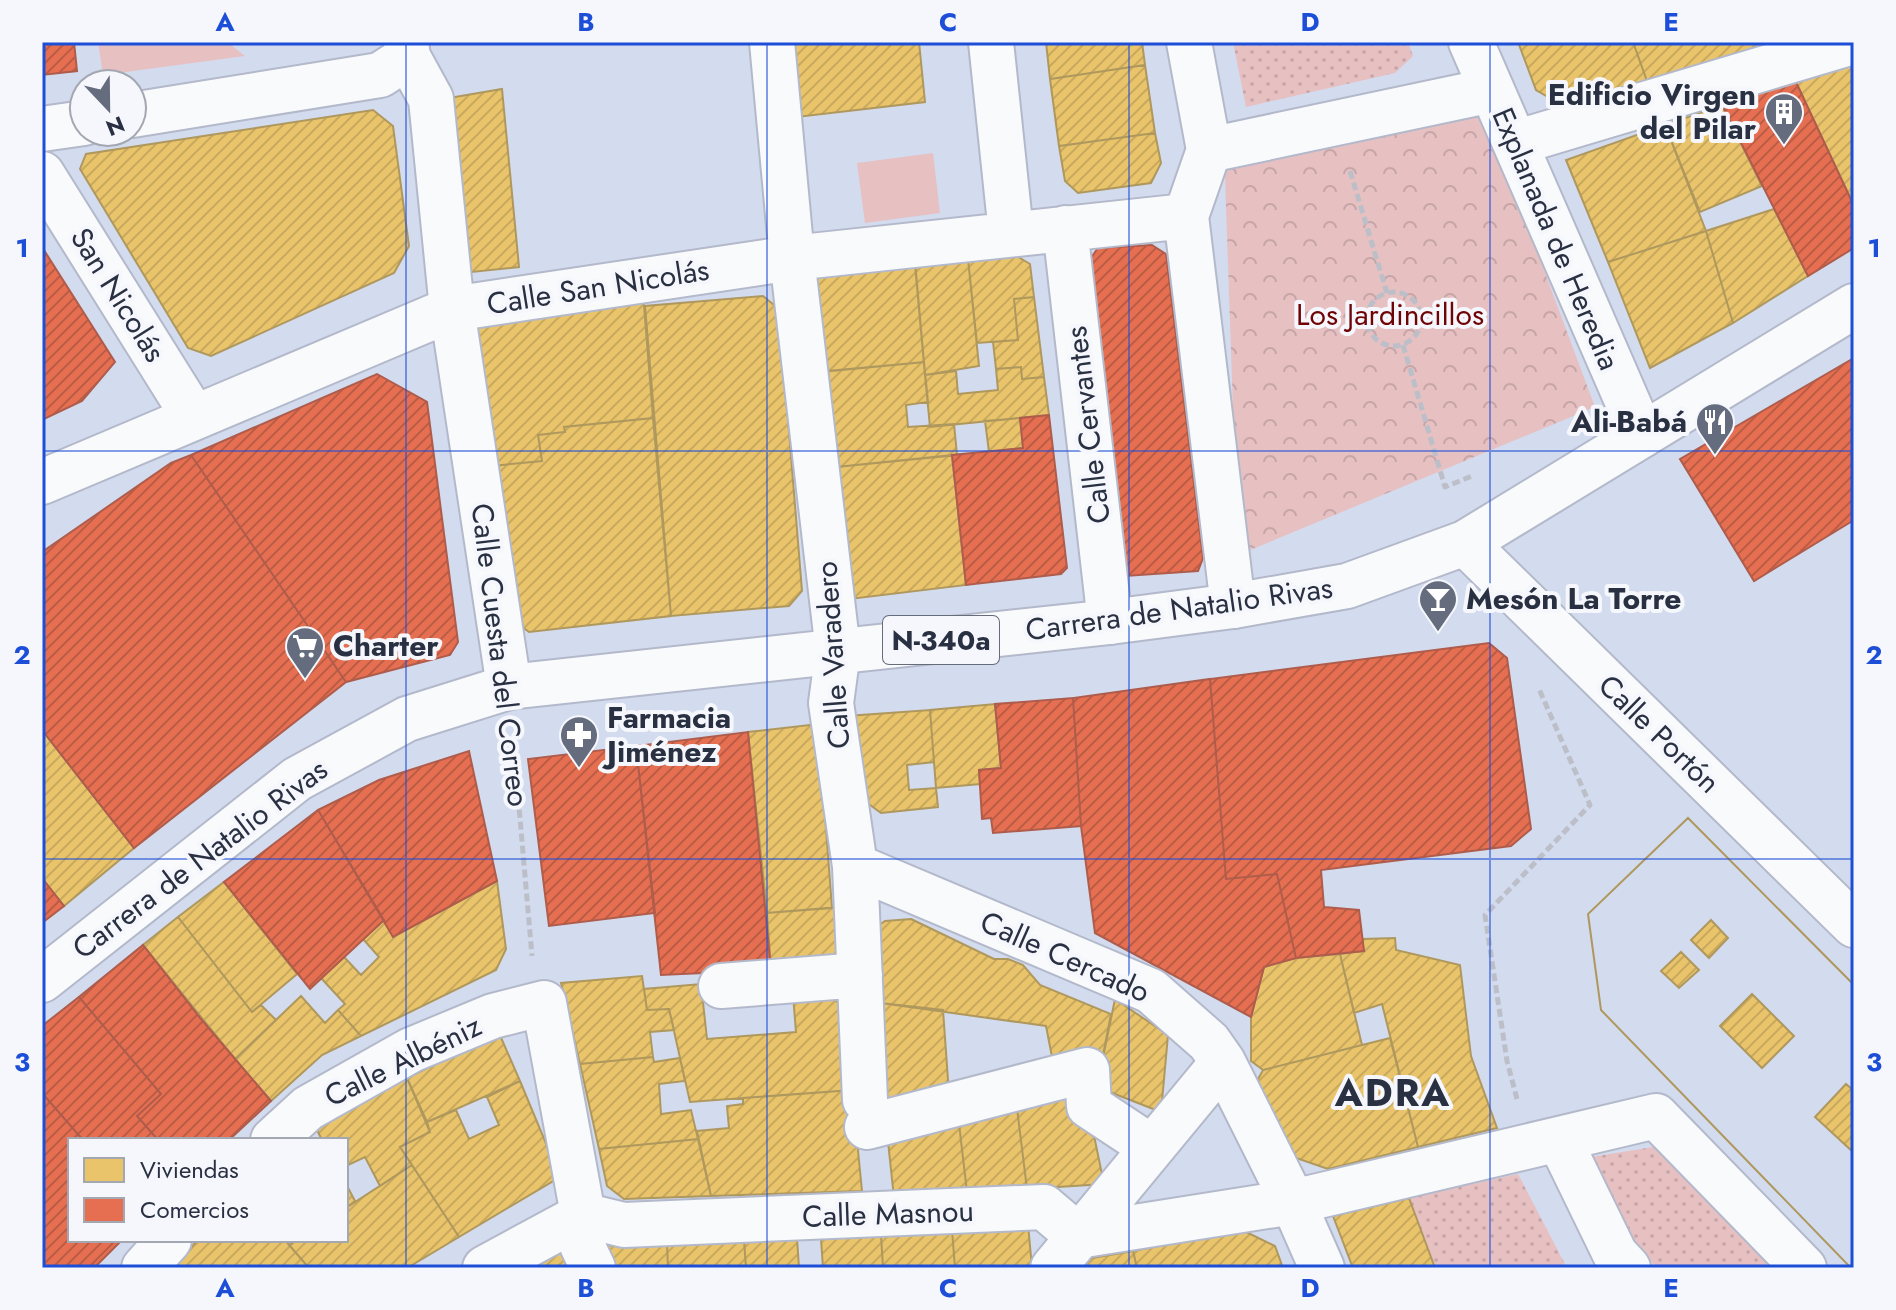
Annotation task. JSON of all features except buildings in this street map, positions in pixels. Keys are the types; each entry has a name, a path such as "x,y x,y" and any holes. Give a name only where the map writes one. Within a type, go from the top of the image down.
{"main road":[{"name":"Calle Varadero","path":"772,42 792,258 838,651 831,703 855,866 866,1114 1087,1070 1089,1106 1151,1147"},
{"path":"991,42 1011,233"},
{"path":"1189,42 1209,150 1186,216 1233,606"},
{"name":"Explanada de Heredia","path":"1471,42 1642,435"},
{"path":"1515,143 1853,42"},
{"path":"148,112 380,75 407,50"},
{"name":"Calle Cuesta del Correo","path":"407,50 431,99 452,309 509,687"},
{"path":"1209,150 1492,90"},
{"path":"42,129 68,125"},
{"name":"San Nicolás","path":"42,174 194,417"},
{"name":"Calle San Nicolás","path":"42,482 452,309 792,258 1186,216"},
{"name":"Calle Cervantes","path":"1065,228 1110,622"},
{"name":"Carrera de Natalio Rivas","path":"42,980 297,779 407,719 509,687 1110,622 1233,606 1347,586 1465,543 1854,306"},
{"name":"Calle Portón","path":"1465,543 1854,925"},
{"name":"Calle Cercado","path":"855,866 1151,991 1209,1042 1223,1062 1293,1202 1322,1268"},
{"path":"721,986 860,975"},
{"path":"544,1003 583,1215 582,1245 593,1268"},
{"name":"Calle Albéniz","path":"275,1138 308,1108 411,1050 493,1016 544,1003"},
{"path":"1061,1257 1223,1062"},
{"path":"1061,1257 1656,1116 1804,1268"},
{"path":"1559,1139 1615,1254 1628,1268"},
{"name":"Calle Masnou","path":"583,1215 624,1225 1044,1207 1061,1257"},
{"path":"485,1268 583,1215"},
{"path":"144,1268 167,1242"}],"path":[{"path":"1336,123 1387,293"},
{"path":"1387,293 1405,294 1418,306 1420,325 1411,340 1403,345 1387,345 1368,329 1366,320 1372,303 1387,293"},
{"path":"1403,345 1445,487 1474,475"},
{"path":"1507,1061 1485,915 1590,805 1535,681"},
{"name":"Calle Cuesta del Correo","path":"509,687 533,968 544,1003"}],"green space":[{"path":"98,42 227,42 245,56 148,69 102,68"},
{"path":"1233,42 1408,42 1413,56 1395,73 1246,107"},
{"name":"Los Jardincillos","path":"1484,109 1595,407 1238,555 1225,176 1230,163"},
{"path":"933,153 940,213 865,223 857,163"},
{"path":"1653,1147 1776,1268 1657,1268 1631,1241 1591,1157"},
{"path":"1518,1174 1567,1268 1435,1268 1409,1198"}],"place":[{"name":"Edificio Virgen del Pilar","path":"1784,146"},
{"name":"Ali-Babá","path":"1715,456"},
{"name":"Mesón La Torre","path":"1438,633"},
{"name":"Charter","path":"305,680"},
{"name":"Farmacia Jiménez","path":"579,769"}],"district":[{"name":"ADRA","path":"1393,1093"}]}
